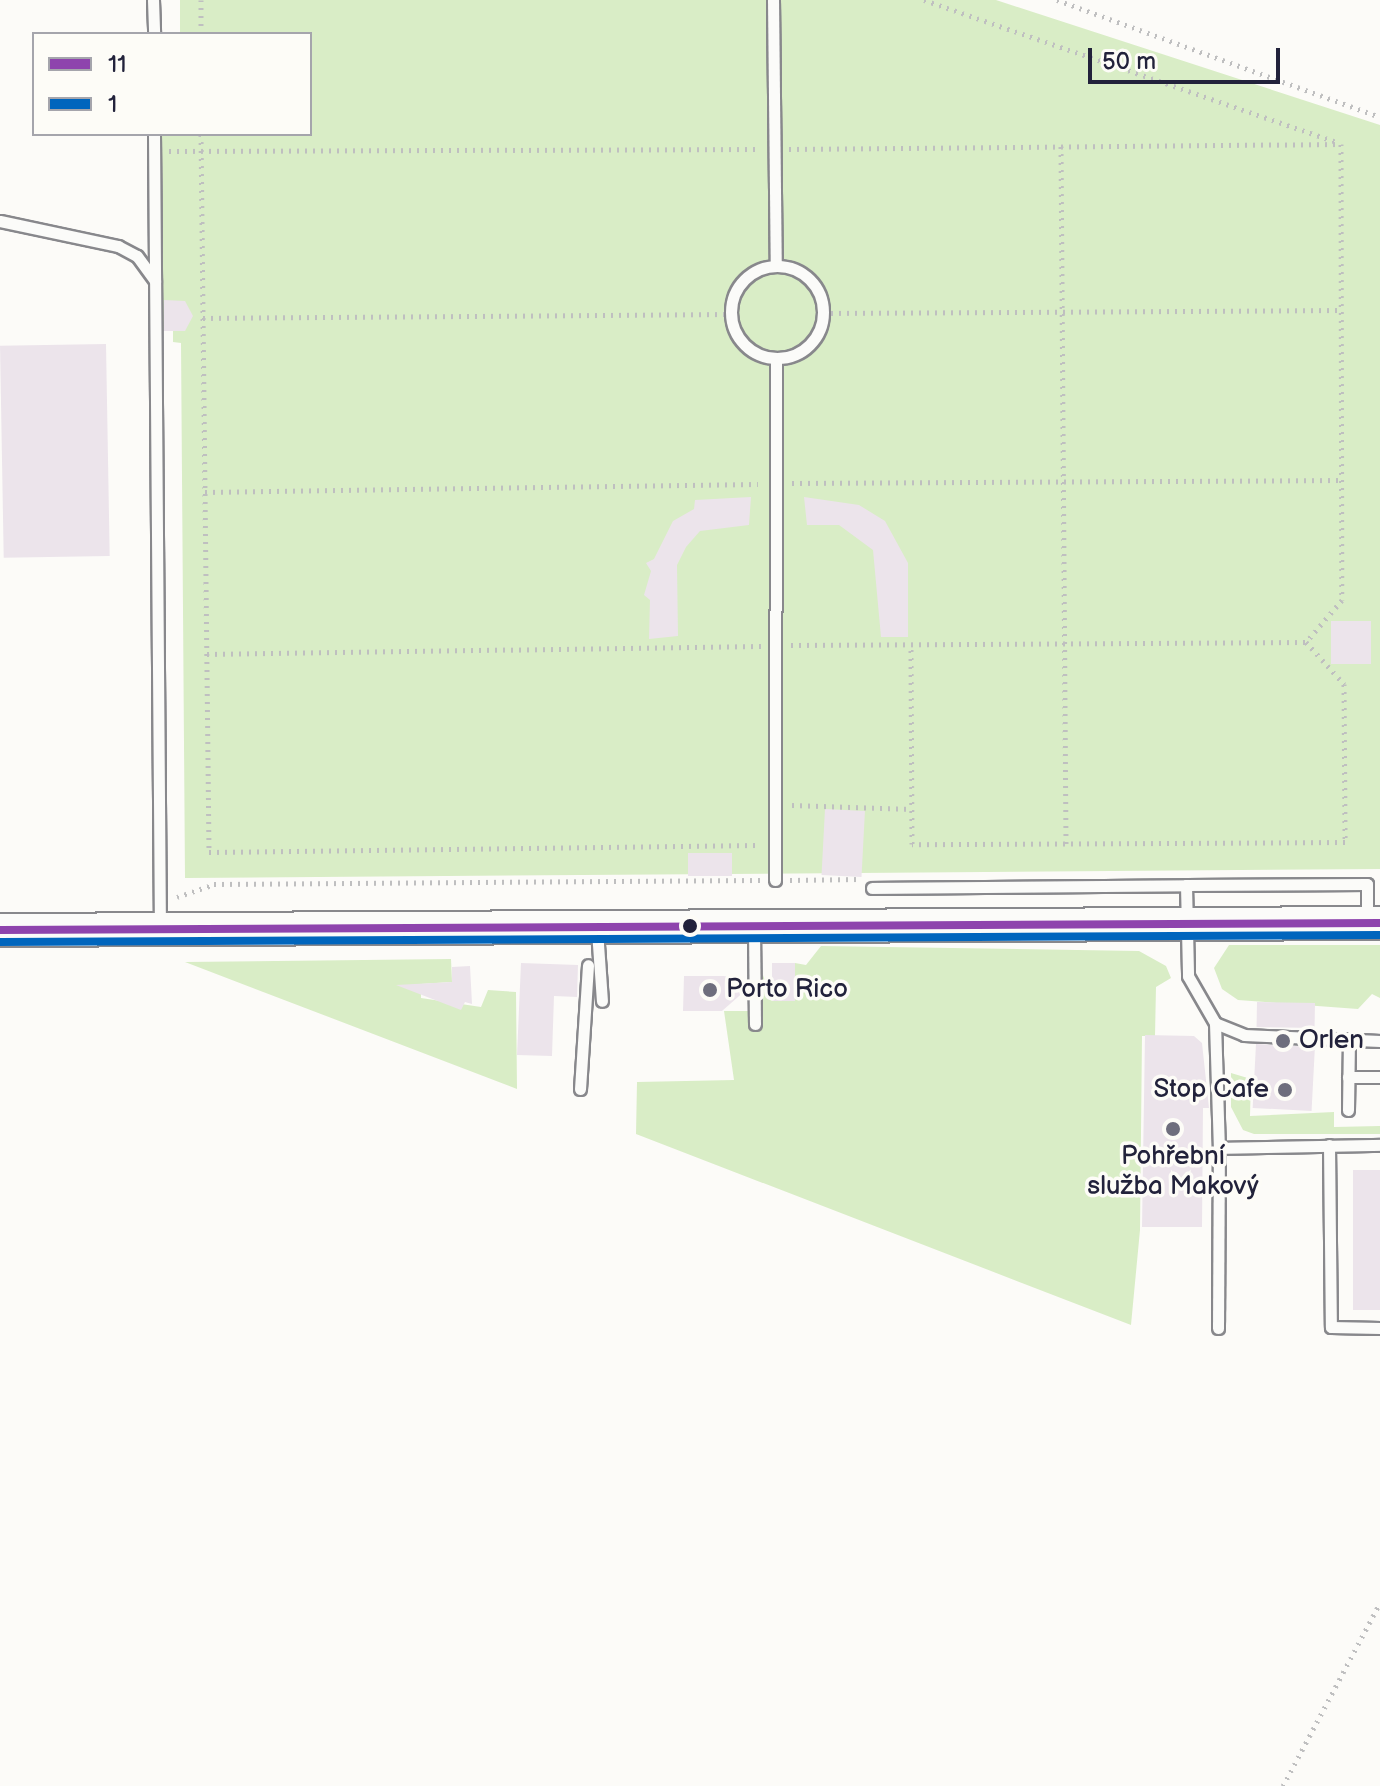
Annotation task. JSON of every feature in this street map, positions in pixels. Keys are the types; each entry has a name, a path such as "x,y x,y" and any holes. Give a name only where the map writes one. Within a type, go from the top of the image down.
{"main road":[{"path":"0,930 160,914 596,926 1373,923"}],"lane":[{"path":"153,0 154,32"},
{"path":"773,0 776,265"},
{"path":"154,136 160,914"},
{"path":"0,221 118,246 137,256 156,281"},
{"path":"776,265 809,279 823,313 808,346 776,358 745,345 731,314 742,281 776,265"},
{"path":"775,880 779,845 776,358"},
{"path":"872,884 1367,884 1373,923"},
{"path":"1186,885 1188,976 1215,1023 1219,1148 1218,1328"},
{"path":"754,925 755,1024"},
{"path":"596,926 602,1001"},
{"path":"580,1089 588,965"},
{"path":"1215,1023 1244,1035 1380,1041"},
{"path":"1348,1110 1349,1040"},
{"path":"1348,1077 1380,1077"},
{"path":"1329,1145 1331,1327 1380,1328"},
{"path":"1219,1148 1380,1145"}],"path":[{"path":"201,0 201,32"},
{"path":"924,0 1341,144"},
{"path":"1057,0 1380,117"},
{"path":"201,136 209,852 779,845"},
{"path":"155,151 1341,144"},
{"path":"911,645 912,844 1345,842 1344,684 1306,642 1342,600 1341,144"},
{"path":"1061,146 1066,844"},
{"path":"823,313 1342,310"},
{"path":"203,318 731,314"},
{"path":"779,805 912,809"},
{"path":"160,914 214,884 775,880 872,884"},
{"path":"1283,1786 1380,1603"}],"green space":[{"path":"180,0 996,0 1380,125 1380,869 185,878 181,343 173,342 173,331 163,331 162,136 312,136 312,32 180,32"},
{"path":"1229,945 1380,945 1380,998 1372,994 1358,1009 1238,1000 1222,989 1214,968"},
{"path":"821,946 1139,951 1166,966 1171,978 1156,987 1155,1036 1142,1036 1140,1230 1131,1325 636,1134 637,1082 734,1080 724,1011 748,1011 748,1024 763,1024 763,975 772,1001 795,1001 795,963 806,965"},
{"path":"451,959 452,982 421,984 421,998 481,1007 488,990 516,992 517,1089 185,962"},
{"path":"1231,1073 1251,1079 1250,1116 1334,1112 1334,1127 1380,1126 1380,1134 1254,1134 1243,1130 1231,1107"}],"building":[{"path":"164,300 185,301 193,316 185,331 164,331"},
{"path":"106,344 110,556 4,558 0,346"},
{"path":"751,497 749,525 700,531 686,547 677,565 678,636 649,639 650,600 644,595 651,571 646,563 654,559 673,521 694,509 695,500"},
{"path":"804,497 859,505 885,521 908,563 908,637 881,637 873,550 839,525 807,525"},
{"path":"1331,621 1371,621 1371,664 1331,664"},
{"path":"825,809 865,811 861,877 822,875"},
{"path":"688,853 732,853 732,876 688,876"},
{"path":"521,963 578,965 577,997 554,996 552,1056 517,1055"},
{"path":"772,963 795,963 795,1001 772,1001"},
{"path":"470,966 472,1004 465,1002 461,1010 396,985 452,982 452,967"},
{"name":"Porto Rico","path":"684,976 724,976 746,981 746,990 722,1011 683,1011"},
{"path":"1257,1002 1315,1003 1315,1028 1257,1027"},
{"name":"Pohřební služba Makový","path":"1145,1035 1194,1036 1202,1043 1209,1108 1203,1108 1202,1227 1142,1227"},
{"path":"1256,1044 1315,1047 1312,1111 1253,1108"},
{"path":"1353,1170 1380,1170 1380,1310 1353,1310"}],"transit line":[{"name":"11","path":"0,930 1380,923"},
{"name":"1","path":"0,942 1380,935"}],"place":[{"name":"Porto Rico","path":"710,990"},
{"name":"Orlen","path":"1283,1041"},
{"name":"Stop Cafe","path":"1285,1090"},
{"name":"Pohřební služba Makový","path":"1173,1129"}]}
